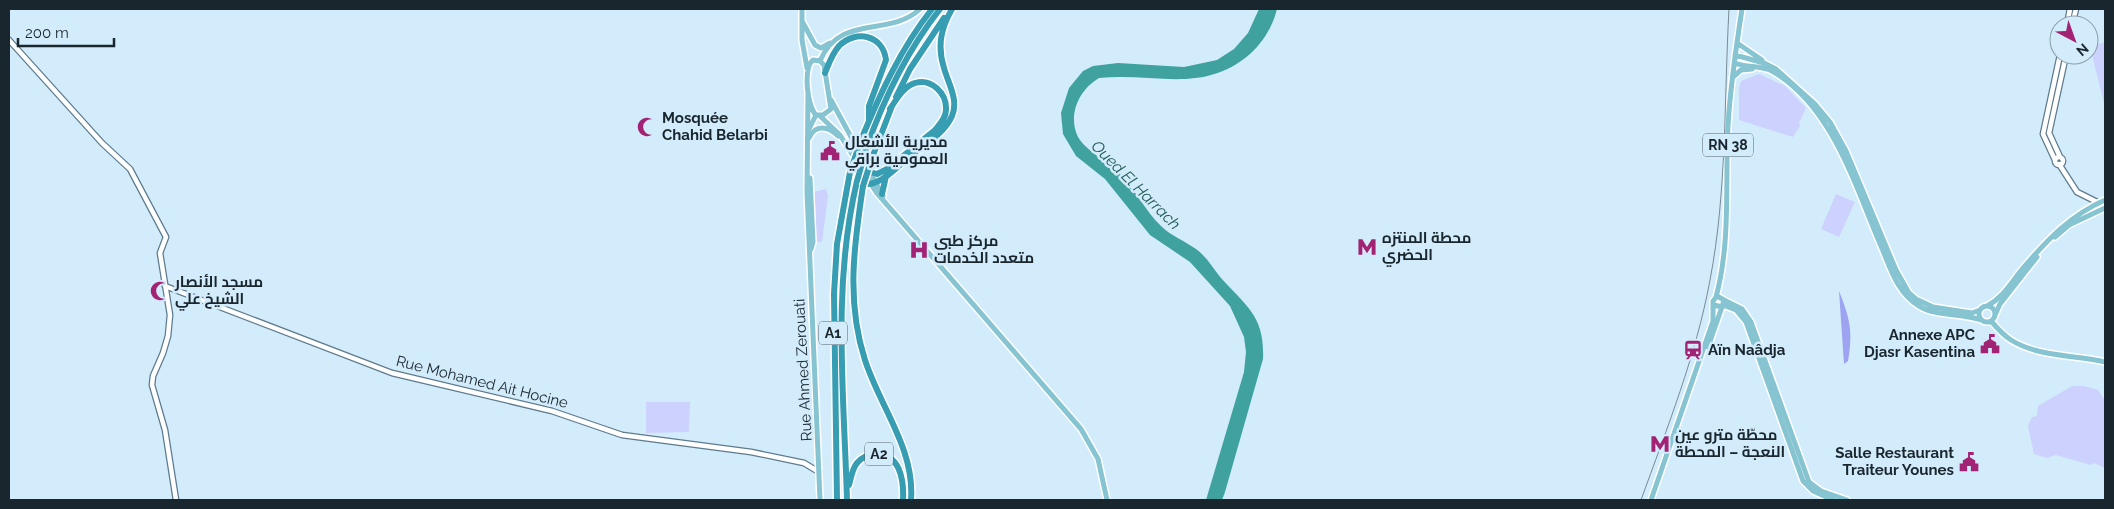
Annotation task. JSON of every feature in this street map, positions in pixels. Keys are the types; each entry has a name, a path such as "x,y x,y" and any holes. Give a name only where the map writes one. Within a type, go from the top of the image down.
{"highway":[{"name":"A1","path":"837,498 834,294 837,244 850,172 869,120 895,66 932,9"},
{"name":"A1","path":"847,497 842,348 842,266 849,214 866,149 891,86 909,54 940,9"},
{"path":"911,500 910,474 903,448 865,361 855,315 853,265 869,184 872,158 890,109 915,61 952,9"},
{"path":"869,184 886,176 940,133 952,116 954,98 944,68 940,47 944,22 952,9"},
{"path":"826,73 832,55 848,39 861,36 878,42 885,53 886,60 869,106 869,120"},
{"path":"867,170 877,174 888,169 935,130 941,123 946,110 942,94 936,87 922,82 915,83 906,88 890,109"},
{"path":"882,194 886,176"},
{"name":"A2","path":"847,497 856,463 868,455 882,455 894,462 899,468 902,476 903,500"}],"main road":[{"path":"802,9 802,40 811,109 836,130 869,184 1081,429 1098,459 1107,500"},
{"path":"802,21 815,45 821,48 851,30 899,22 920,9"},
{"name":"RN 38","path":"1652,500 1713,320 1714,305 1720,282 1726,220 1728,126 1732,77 1742,9"},
{"path":"820,60 835,42 851,30"},
{"path":"1737,43 1771,66 1815,104 1830,122 1846,151 1893,276 1910,299 1927,310 1991,321 2007,337 2021,345 2058,355 2082,356 2105,362"},
{"path":"1736,55 1771,66"},
{"path":"807,68 813,60 820,60"},
{"path":"820,60 824,65 829,96 867,170 869,184 882,194 890,209"},
{"path":"1735,63 1773,72 1789,84 1822,118 1844,158 1902,284 1916,299 1932,307 1972,313 1987,306 2003,295 2024,267 2061,226 2105,200 2105,207 2069,226 2054,238 2025,271 2000,304 1991,321"},
{"path":"1732,77 1740,70 1761,68"},
{"name":"Rue Ahmed Zerouati","path":"808,93 807,184 820,500"},
{"name":"Rue Ahmed Zerouati","path":"810,252 812,242 810,126 818,116 830,111 829,96"},
{"path":"809,138 814,130 825,128 844,143"},
{"name":"RN 38","path":"1652,500 1723,303 1720,282"},
{"path":"1716,297 1741,315 1746,322 1803,481 1813,491 1833,500"},
{"path":"1714,305 1723,303 1742,309 1751,322 1804,471 1810,482 1821,491 1847,500"},
{"path":"1987,306 1992,308 1995,314"},
{"path":"1719,315 1731,308"},
{"path":"1980,310 1981,320"},
{"name":"Rue Ahmed Zerouati","path":"820,487 824,500"}],"street":[{"path":"9,40 102,143 130,168 166,237 160,253 170,315 168,336 153,376 152,385 165,430 176,500"},
{"path":"2057,158 2043,134 2058,65"},
{"path":"2064,65 2049,133 2059,164 2077,192 2099,203"},
{"name":"Rue Mohamed Ait Hocine","path":"165,286 392,373 552,411 622,435 751,452 804,463"},
{"path":"804,463 819,462"},
{"path":"804,463 819,472"}],"shaded area":[{"path":"1259,9 1277,9 1270,28 1259,44 1250,54 1232,67 1196,78 1099,78 1081,95 1077,103 1074,120 1078,137 1082,142 1124,178 1161,226 1203,255 1246,305 1261,332 1263,359 1225,492 1222,500 1206,500 1244,372 1246,352 1244,337 1230,306 1190,262 1150,235 1105,179 1076,156 1063,134 1061,113 1069,88 1083,71 1093,66 1118,63 1184,67 1217,60 1234,49 1248,33"},
{"path":"2105,42 2105,107 2094,65 2099,65 2099,44"},
{"path":"1759,74 1785,86 1806,108 1799,123 1800,126 1793,137 1739,120 1739,88 1741,81"},
{"path":"826,189 828,196 822,242 815,242 813,192"},
{"path":"1836,194 1855,202 1839,237 1821,229"},
{"path":"1839,291 1850,325 1848,361 1844,364"},
{"path":"2072,386 2084,386 2098,390 2105,401 2105,468 2094,463 2091,465 2056,455 2047,458 2034,454 2028,426 2032,417 2037,416 2038,406"},
{"path":"646,402 690,402 689,432 646,433"}],"railway":[{"path":"1641,500 1689,364 1710,280 1722,179 1729,9"}],"place":[{"name":"Mosquée Chahid Belarbi","path":"647,127"},
{"name":"مديرية الأشغال العمومية براقي","path":"830,151"},
{"name":"محطة المنتزه الحضري","path":"1367,247"},
{"name":"مركز طبي متعدد الخدمات","path":"919,250"},
{"name":"مسجد الأنصار الشيخ علي","path":"160,291"},
{"name":"Annexe APC Djasr Kasentina","path":"1990,344"},
{"name":"Aïn Naâdja","path":"1693,350"},
{"name":"محطّة مترو عين النعجة – المحطة","path":"1660,444"},
{"name":"Salle Restaurant Traiteur Younes","path":"1969,462"}],"water label":[{"name":"Oued El Harrach","path":"1136,185"}]}
